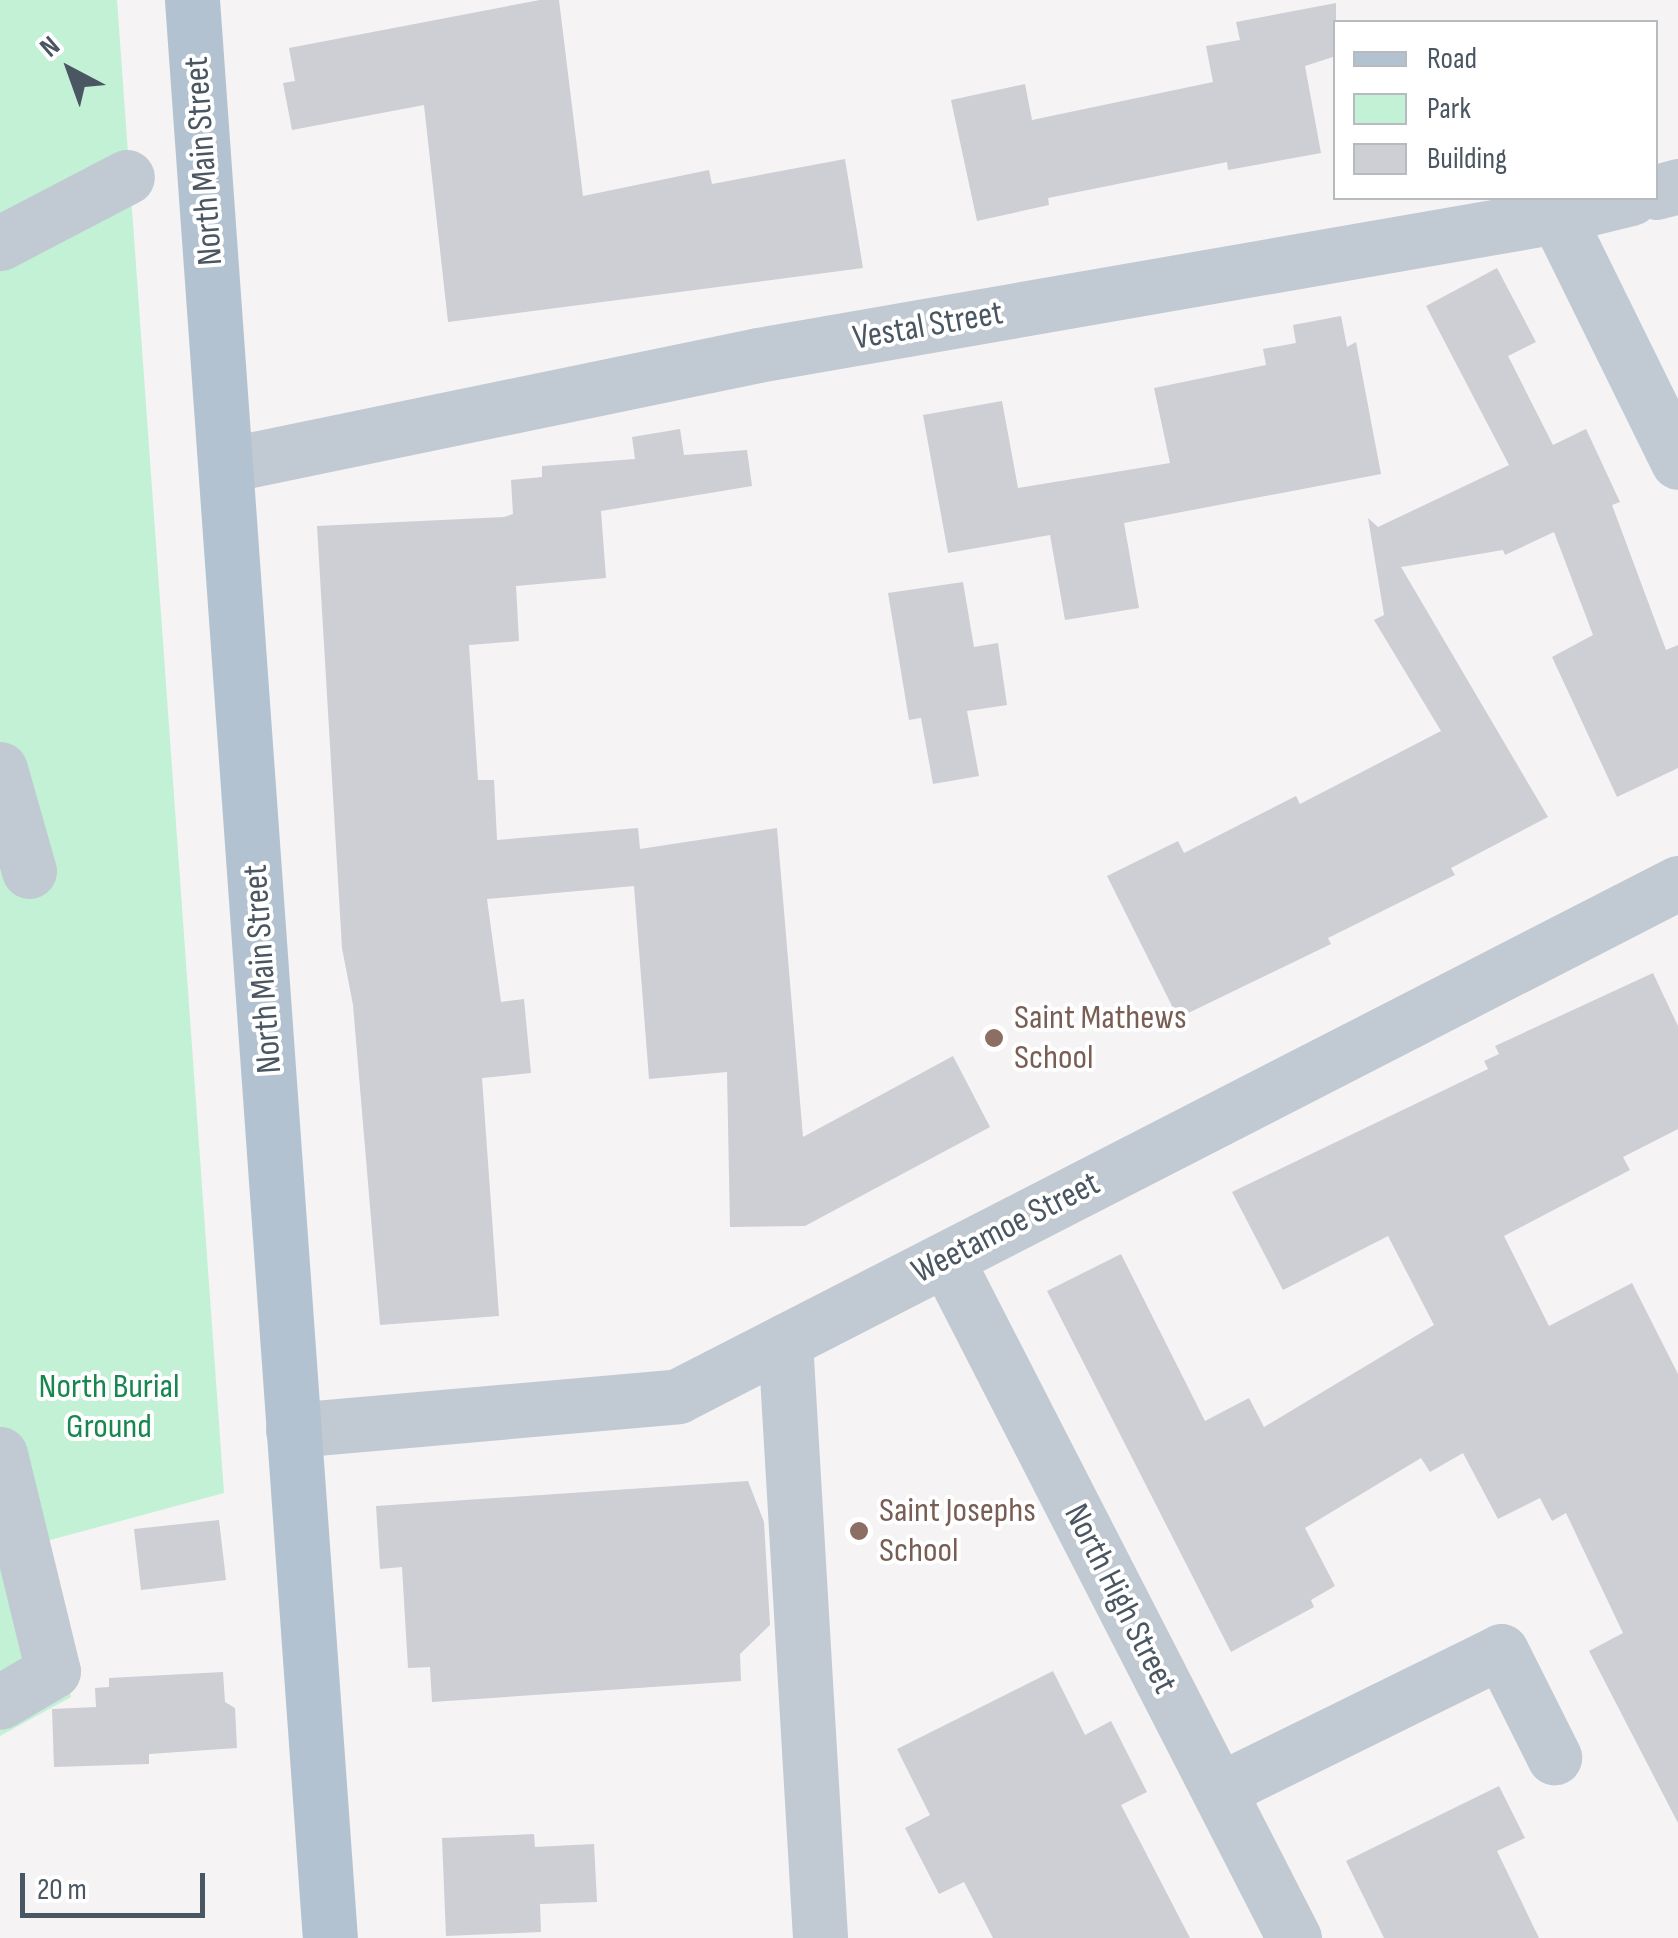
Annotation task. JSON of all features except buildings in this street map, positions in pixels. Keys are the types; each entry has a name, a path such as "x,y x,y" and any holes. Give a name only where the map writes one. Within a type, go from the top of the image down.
{"main road":[{"name":"North Main Street","path":"192,0 330,1938"}],"street":[{"path":"0,243 126,177"},
{"name":"Vestal Street","path":"226,464 758,355 1557,216 1624,200"},
{"path":"1557,216 1678,462"},
{"path":"0,769 29,871"},
{"name":"Weetamoe Street","path":"293,1430 678,1396 1678,883"},
{"name":"North High Street","path":"946,1260 1294,1938"},
{"path":"785,1341 820,1938"},
{"path":"0,1454 53,1671 0,1702"},
{"path":"1219,1790 1501,1650 1554,1758"}],"green space":[{"name":"North Burial Ground","path":"0,0 117,0 224,1493 39,1543 71,1697 0,1736"}],"place":[{"name":"Saint Mathews School","path":"994,1038"},
{"name":"Saint Josephs School","path":"859,1531"}]}
